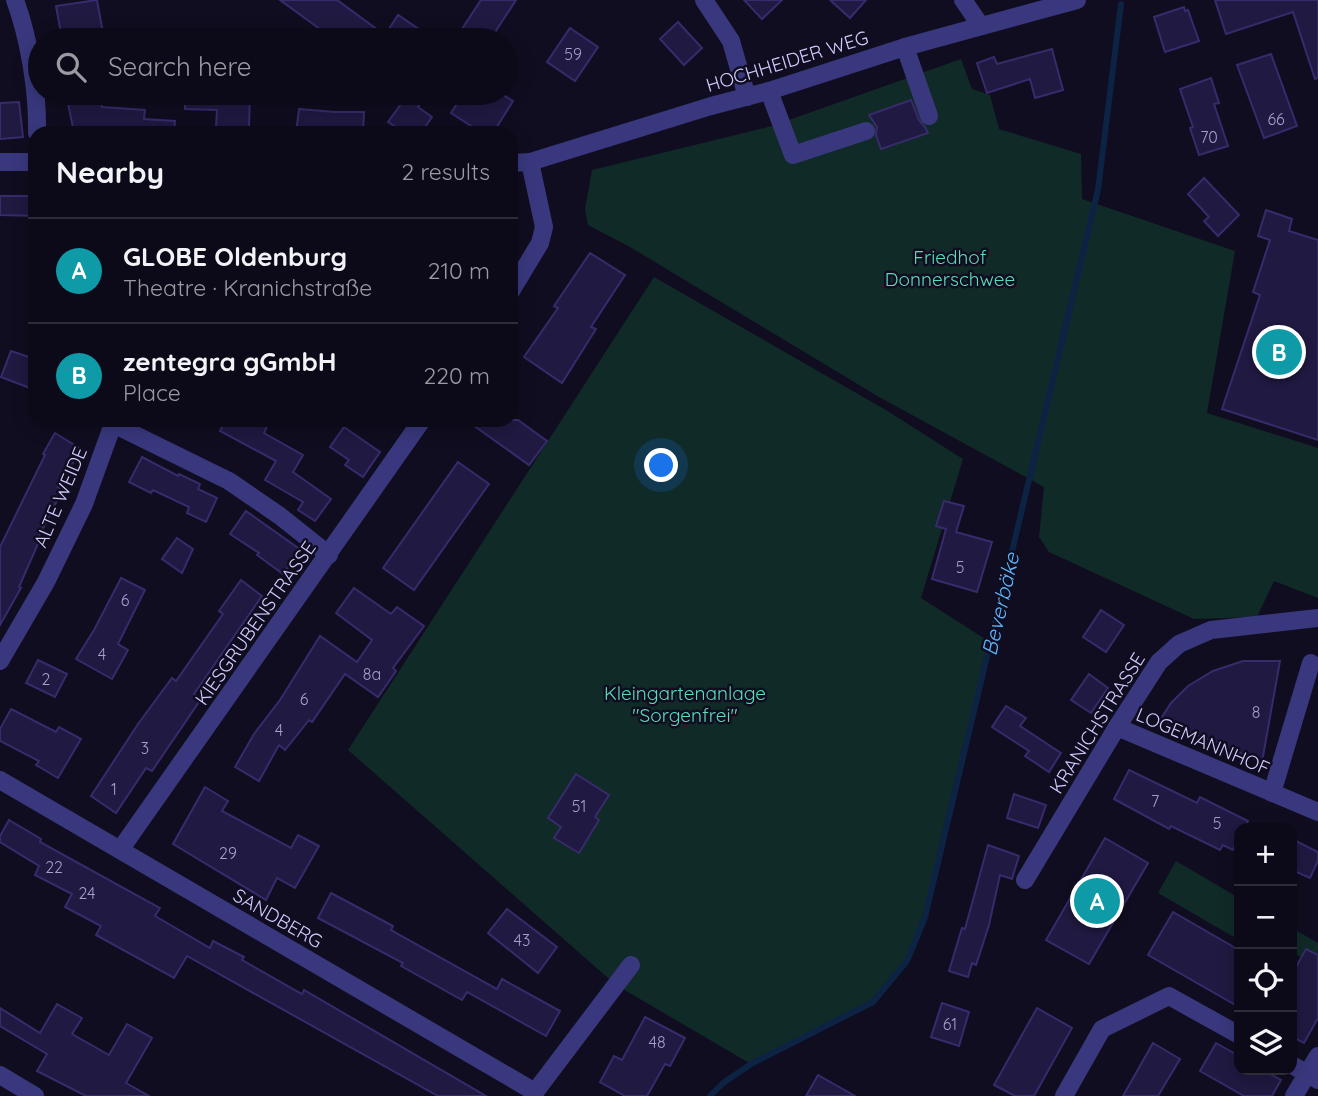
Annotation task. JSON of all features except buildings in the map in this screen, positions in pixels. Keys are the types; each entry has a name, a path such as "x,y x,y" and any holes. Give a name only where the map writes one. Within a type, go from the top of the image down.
{"street":[{"path":"15,0 22,19 28,52"},
{"path":"705,0 731,41 747,97"},
{"path":"963,0 981,26"},
{"name":"HOCHHEIDER WEG","path":"518,163 530,162 711,106 769,91 905,47 1077,0"},
{"path":"905,47 929,116"},
{"path":"769,91 793,155 866,131"},
{"path":"35,105 37,126"},
{"path":"0,162 28,162"},
{"path":"518,280 537,250 544,227 530,162"},
{"name":"ALTE WEIDE","path":"0,660 46,582 84,505 112,427"},
{"name":"ALTE WEIDE","path":"119,427 229,481 280,516 329,555"},
{"name":"KIESGRUBENSTRASSE","path":"120,850 417,427"},
{"name":"KRANICHSTRASSE","path":"1025,880 1116,727 1159,662 1180,644 1211,630 1318,618"},
{"name":"LOGEMANNHOF","path":"1272,793 1311,663"},
{"name":"LOGEMANNHOF","path":"1116,727 1318,812"},
{"name":"SANDBERG","path":"0,779 534,1094"},
{"path":"534,1094 631,965"},
{"path":"1064,1096 1102,1029 1169,996 1234,1032"},
{"path":"1294,1096 1318,1056"},
{"path":"0,1075 35,1096"}],"green space":[{"name":"Friedhof Donnerschwee","path":"961,59 972,89 990,95 999,129 1081,154 1082,199 1235,251 1207,413 1318,448 1318,598 1274,581 1257,617 1194,619 1049,552 1039,537 1044,487 879,397 630,247 588,225 585,209 592,170 772,126"},
{"name":"Kleingartenanlage \"Sorgenfrei\"","path":"654,277 886,410 963,459 921,598 990,642 956,775 925,917 909,957 873,1002 751,1064 616,985 348,750"},
{"path":"1176,861 1234,895 1234,937 1158,893"},
{"path":"1297,931 1318,943 1318,979 1308,961 1297,955"}],"waterway":[{"name":"Beverbäke","path":"710,1096 723,1083 751,1064 873,1002 907,961 925,917 1098,190 1121,4"}],"place":[{"name":"zentegra gGmbH","path":"1279,352"},
{"name":"GLOBE Oldenburg","path":"1097,901"}]}
